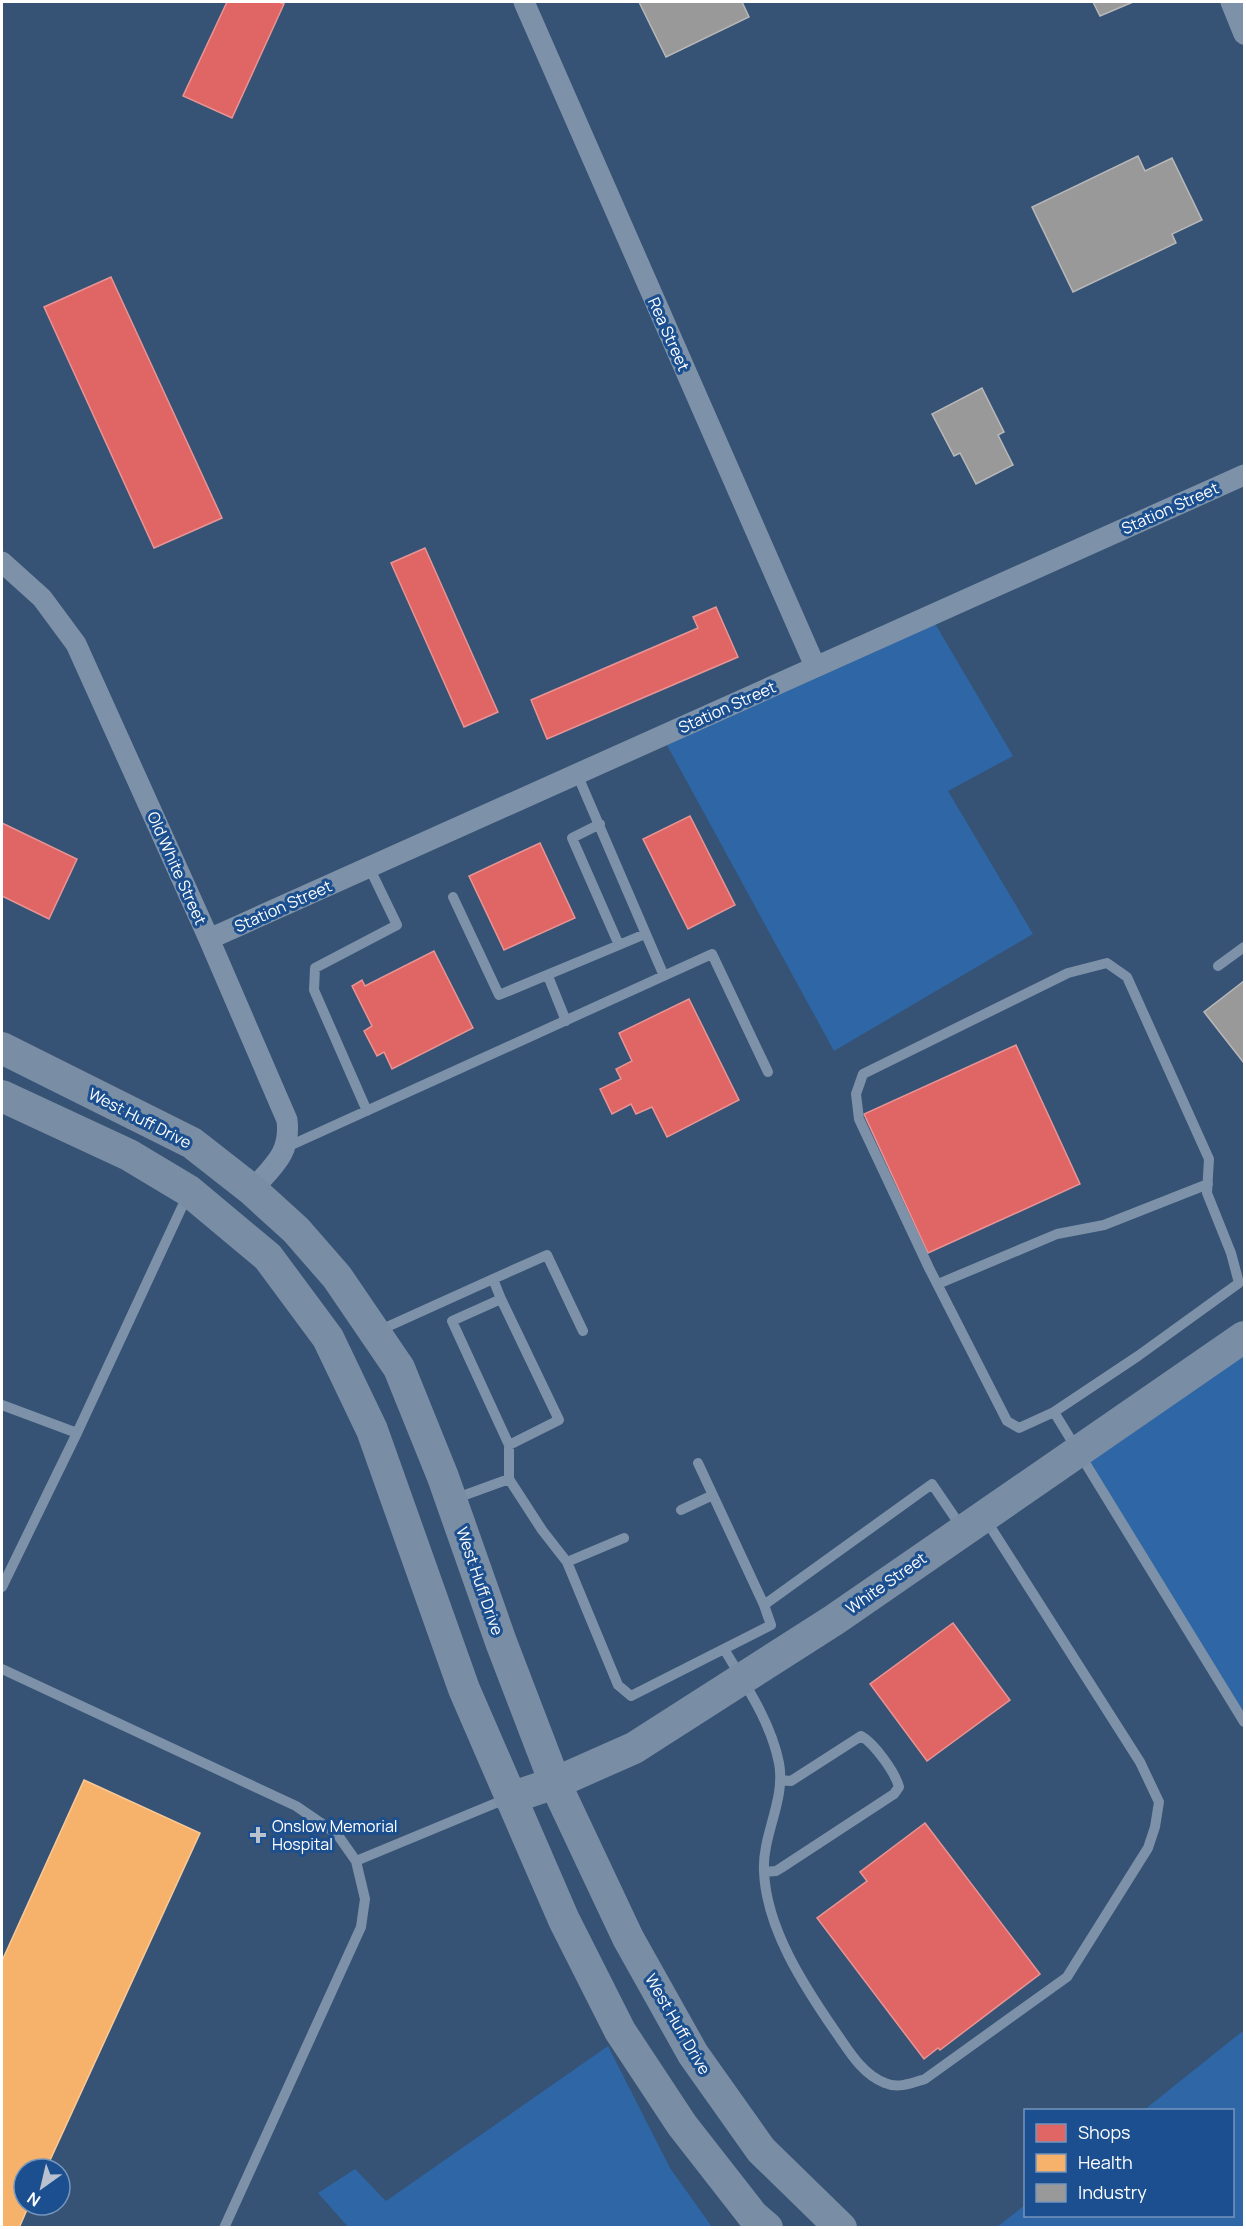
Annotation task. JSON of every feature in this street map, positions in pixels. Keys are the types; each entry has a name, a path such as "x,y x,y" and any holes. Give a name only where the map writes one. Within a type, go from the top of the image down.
{"street":[{"name":"Rea Street","path":"524,2 815,666"},
{"path":"1231,2 1245,34"},
{"name":"Station Street","path":"209,939 1245,475"},
{"name":"Old White Street","path":"2,562 42,598 76,644 209,939 287,1120 289,1134 287,1147"},
{"name":"West Huff Drive","path":"2,1048 192,1143 252,1190 296,1230 337,1277 399,1368 451,1500 501,1642 555,1783 628,1938 693,2054 760,2150 841,2228"},
{"path":"2,1096 129,1155 189,1191 268,1257 328,1338 372,1430 464,1689 564,1920 620,2031 682,2125 753,2216 766,2228"},
{"path":"252,1190 287,1147"},
{"name":"White Street","path":"510,1798 555,1783 634,1748 834,1620 1245,1337"}],"lane":[{"path":"577,774 664,976"},
{"path":"600,824 572,838 619,945"},
{"path":"367,1111 314,990 315,968 397,925 369,867"},
{"path":"453,897 499,995 645,934"},
{"path":"1218,966 1245,947"},
{"path":"287,1147 712,954 768,1072"},
{"path":"1107,963 1127,977 1209,1159 1208,1184 1207,1193 1242,1288 1054,1412 1019,1428 1007,1421 938,1284 859,1119 856,1094 863,1074 1068,973 1107,963"},
{"path":"548,976 566,1021"},
{"path":"938,1284 1057,1234 1104,1225 1208,1184"},
{"path":"2,1587 77,1433 189,1191"},
{"path":"375,1332 547,1255 583,1331"},
{"path":"493,1279 559,1420 509,1445"},
{"path":"501,1299 452,1321 509,1445 509,1479 542,1530 567,1562 618,1684 632,1696 771,1625 699,1463"},
{"path":"2,1405 77,1433"},
{"path":"1054,1412 1245,1722"},
{"path":"451,1500 509,1479"},
{"path":"724,1649 763,1717 780,1765 776,1808 764,1856 764,1872 766,1892 781,1937 811,1997 869,2074 886,2084 897,2086 925,2079 1067,1977 1148,1848 1155,1827 1159,1802 1140,1762 973,1523 932,1484 764,1605"},
{"path":"681,1510 713,1495"},
{"path":"567,1562 624,1538"},
{"path":"2,1669 296,1806 337,1834 356,1861 365,1899 361,1927 224,2228"},
{"path":"764,1872 781,1868 894,1794 899,1787 897,1779 869,1740 861,1736 791,1781 780,1780"},
{"path":"356,1861 510,1798"}],"shaded area":[{"path":"930,615 1013,756 948,791 1033,934 834,1051 662,736"},
{"path":"1244,1337 1244,1718 1079,1451"},
{"path":"1244,2030 1244,2227 997,2227 1024,2206 1024,2217 1234,2217 1234,2109 1145,2109"},
{"path":"608,2046 670,2168 712,2227 348,2227 318,2193 355,2169 386,2201"}],"building: Shops":[{"path":"227,2 279,2 284,4 232,118 183,96"},
{"path":"111,277 222,518 154,548 44,307"},
{"path":"425,548 498,712 464,727 391,563"},
{"path":"716,607 738,657 547,739 531,700 698,628 693,617"},
{"path":"690,816 735,905 688,929 643,839"},
{"path":"2,823 77,859 49,919 2,896"},
{"path":"540,843 575,918 504,950 469,876"},
{"path":"434,951 473,1028 392,1069 384,1052 377,1056 364,1031 372,1026 352,986 362,980 365,986"},
{"path":"689,999 739,1100 667,1137 652,1107 636,1114 631,1104 612,1114 600,1089 621,1079 616,1069 632,1061 619,1033"},
{"path":"1016,1045 1080,1184 928,1253 864,1114"},
{"path":"953,1623 1010,1700 927,1761 870,1684"},
{"path":"925,1823 1040,1974 940,2050 938,2048 924,2059 817,1918 867,1881 860,1872"}],"building: Health":[{"path":"84,1780 200,1833 52,2157 12,2157 12,2217 24,2217 19,2228 2,2228 2,1961"}],"building: Industry":[{"path":"639,2 742,2 749,17 666,57"},
{"path":"1093,2 1133,2 1100,16"},
{"path":"1138,156 1145,171 1172,158 1202,220 1172,234 1176,243 1073,292 1032,207"},
{"path":"982,388 1004,432 998,435 1013,465 976,484 960,453 954,456 932,414"},
{"path":"1244,981 1244,1063 1204,1012"}],"place":[{"name":"Onslow Memorial Hospital","path":"258,1835"}]}
